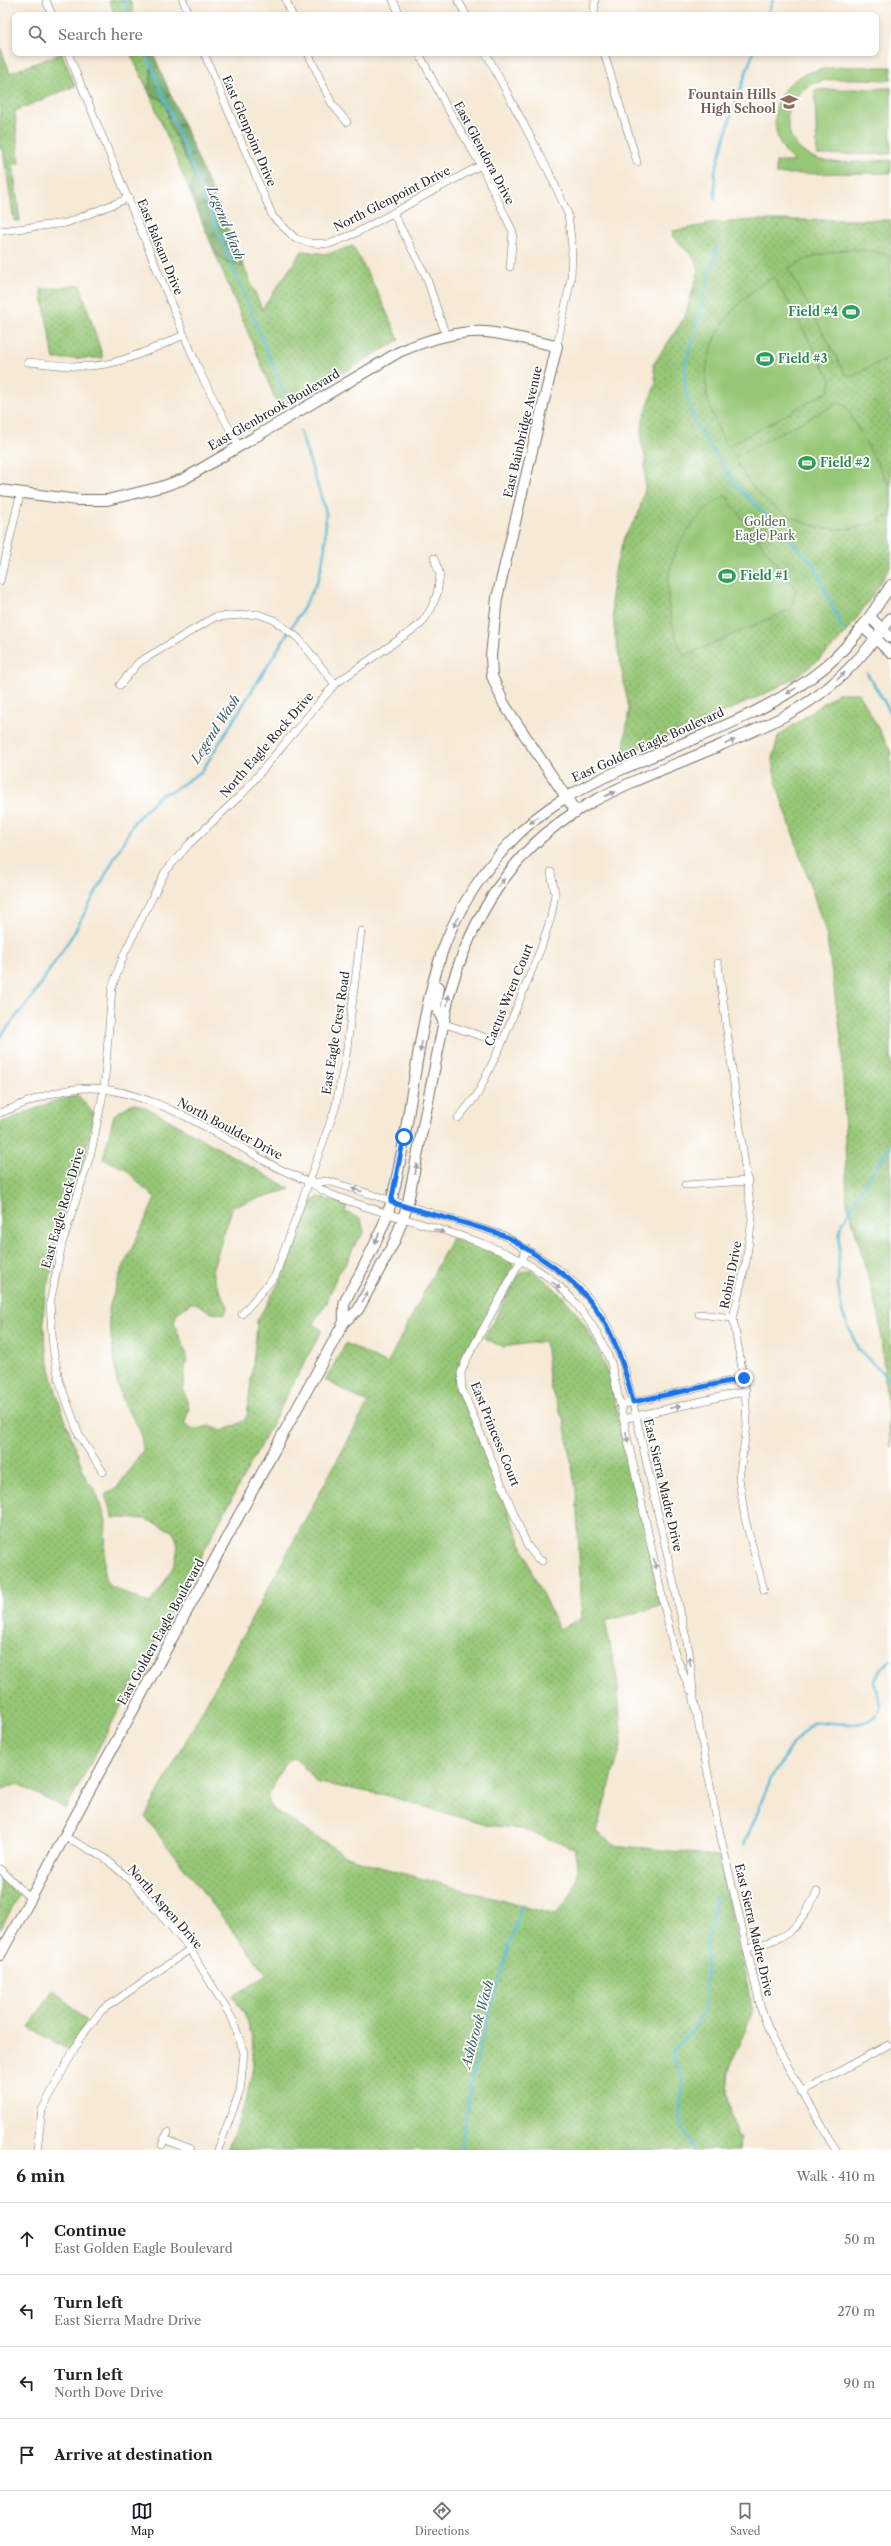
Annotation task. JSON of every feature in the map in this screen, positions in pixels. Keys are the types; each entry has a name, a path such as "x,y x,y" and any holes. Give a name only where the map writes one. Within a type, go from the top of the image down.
{"street":[{"path":"46,0 51,12"},
{"path":"183,0 188,12"},
{"path":"286,0 291,12"},
{"path":"393,0 399,12"},
{"path":"458,0 464,12"},
{"path":"594,12 595,0"},
{"name":"East Balsam Drive","path":"69,56 202,377 240,447"},
{"name":"East Glenpoint Drive","path":"205,56 273,217"},
{"path":"309,56 332,104 347,122"},
{"name":"East Glendora Drive","path":"421,56 445,104 481,165 513,232 510,267"},
{"name":"East Bainbridge Avenue","path":"488,56 550,172 568,214 572,247 571,278 557,346 498,598 491,656 492,676 504,704 576,812"},
{"path":"605,56 637,162"},
{"name":"North Glenpoint Drive","path":"273,217 296,238 311,243 329,244 393,213 481,165"},
{"path":"0,231 66,223 129,198"},
{"path":"393,213 426,276 446,336"},
{"name":"East Glenbrook Boulevard","path":"0,490 20,495 78,500 107,500 138,494 184,479 399,352 446,336 493,332 557,346"},
{"path":"28,362 73,366 113,363 148,351 184,335"},
{"path":"0,581 20,495"},
{"name":"North Eagle Rock Drive","path":"112,988 124,954 165,872 189,844 243,793 335,684 421,624 431,609 437,594 440,575 434,558"},
{"name":"East Golden Eagle Boulevard","path":"344,1322 345,1302 371,1252 391,1202 429,1002 443,951 467,902 502,851 524,828 566,797 604,776 772,702 826,666 863,627 891,585"},
{"path":"120,684 138,662 215,617 258,614 274,620 298,638 335,684"},
{"path":"870,617 891,638"},
{"name":"East Golden Eagle Boulevard","path":"0,1955 344,1322 358,1310 395,1240 407,1207 445,1024 449,995 457,966 482,911 499,885 530,848 576,812 629,785 784,717 830,686 867,650 891,618"},
{"path":"863,627 891,653"},
{"name":"Cactus Wren Court","path":"458,1118 477,1095 502,1043 541,948 551,917 554,894 551,872"},
{"name":"East Eagle Crest Road","path":"242,1314 275,1276 310,1183 335,1109 345,1064 361,931"},
{"path":"443,951 436,1007 445,1024 502,1043"},
{"name":"Robin Drive","path":"718,963 752,1220 746,1262 733,1318 746,1391 747,1426 739,1478 745,1519 764,1590"},
{"name":"East Eagle Rock Drive","path":"103,1472 79,1435 59,1380 53,1348 50,1303 62,1244 91,1153 104,1089 112,988"},
{"name":"North Boulder Drive","path":"0,1113 43,1095 68,1090 104,1089 152,1101 208,1127 276,1167 329,1194 402,1218"},
{"name":"North Boulder Drive","path":"310,1183 328,1181 407,1207"},
{"path":"685,1185 748,1181"},
{"name":"East Sierra Madre Drive","path":"407,1207 504,1235 558,1269 575,1283 598,1309 623,1362 689,1651 694,1700 728,1872 748,1948 761,2009 773,2041 801,2092 836,2150"},
{"name":"East Sierra Madre Drive","path":"402,1218 498,1250 539,1270 564,1291 600,1338 611,1363 674,1651 694,1700"},
{"name":"East Princess Court","path":"526,1249 521,1261 466,1360 461,1373 462,1389 527,1545 537,1558 542,1561"},
{"path":"699,1314 733,1318"},
{"path":"620,1405 744,1378"},
{"path":"623,1419 746,1391"},
{"name":"North Aspen Drive","path":"64,1836 105,1858 132,1882 190,1949 233,2020 244,2053 240,2091 218,2150"},
{"path":"0,1869 30,1898"},
{"path":"748,1948 778,1940 794,1930 804,1917 817,1892"},
{"path":"37,2150 42,2110 80,2038 101,2011 190,1949"},
{"path":"801,2092 888,2045"},
{"path":"168,2132 163,2142 190,2150"}],"green space":[{"path":"109,0 130,0 133,12 114,12"},
{"path":"0,46 10,73 54,56 63,56 75,86 15,111 19,163 13,165 20,221 14,221 3,149 0,149"},
{"path":"131,56 149,56 151,66 151,81 147,88"},
{"path":"149,56 154,56 244,267 227,262 215,253 190,192 194,176 169,123 167,108 161,99 150,95 147,88 151,81 151,66"},
{"path":"838,67 891,67 891,80 832,80 810,85 794,99 789,108 788,120 791,137 801,150 811,157 823,161 851,163 891,160 891,173 776,174 776,162 795,162 782,147 777,135 775,123 775,116 780,97 790,84 804,75 820,70"},
{"path":"891,88 891,154 817,155 815,90"},
{"path":"150,95 161,99 167,108 169,123 194,177 190,192"},
{"name":"Golden Eagle Park","path":"755,220 891,220 891,566 852,625 833,647 809,667 765,694 623,755 629,709 615,635 611,596 616,566 624,537 638,515 645,489 645,457 641,440 643,420 656,382 653,365 685,317 699,269 693,257 672,236 673,231 715,223"},
{"path":"353,246 377,291 399,340 280,410 215,253 227,262 244,267 262,309 302,251 327,254"},
{"name":"Field #4","path":"847,249 873,251 891,256 891,356 853,376 846,375 788,268 815,256"},
{"name":"Field #3","path":"774,277 831,380 829,391 727,447 716,422 707,395 706,377 708,359 722,326 733,311 759,286"},
{"path":"80,285 103,358 54,359 41,290"},
{"name":"Field #2","path":"838,403 845,405 891,489 891,515 867,525 848,529 824,528 807,524 777,509 752,486 735,457"},
{"name":"Field #1","path":"725,495 796,590 791,609 684,656 675,632 669,609 668,588 671,567 678,547 689,529 705,511"},
{"path":"838,693 859,693 891,752 891,1447 879,1315 847,1202 842,1044 826,933 778,789 772,762 778,736"},
{"path":"78,1095 93,1113 90,1133 80,1172 46,1291 44,1303 44,1325 50,1370 63,1415 86,1479 94,1487 106,1520 104,1576 108,1585 149,1604 172,1569 176,1559 177,1549 176,1539 172,1531 145,1519 113,1518 105,1495 117,1488 143,1450 140,1429 126,1408 117,1384 108,1311 120,1274 155,1199 124,1168 103,1159 114,1115 133,1103 155,1112 290,1189 233,1206 212,1270 215,1282 228,1306 225,1314 212,1313 196,1303 191,1303 177,1313 174,1323 187,1355 183,1387 189,1409 184,1425 196,1429 209,1426 223,1431 242,1422 247,1416 257,1327 256,1322 286,1271 312,1201 319,1197 347,1205 345,1212 361,1219 364,1233 355,1244 346,1264 337,1275 327,1302 313,1324 322,1330 66,1809 18,1784 0,1790 0,1123 55,1101"},
{"path":"452,1238 503,1256 512,1263 513,1267 459,1365 458,1380 460,1394 530,1568 559,1629 582,1618 576,1490 564,1421 550,1387 545,1341 503,1347 484,1338 520,1273 530,1269 545,1280 570,1305 589,1332 597,1347 610,1381 661,1606 605,1621 617,1678 622,1743 596,1832 615,1845 718,1856 753,2011 729,2070 727,2093 736,2135 740,2137 739,2150 227,2150 244,2105 252,2074 253,2058 252,2042 248,2022 233,1996 267,1975 145,1817 368,1403 325,1380 346,1343 387,1364","holes":["293,1758 297,1760 318,1783 385,1795 486,1825 522,1829 574,1848 577,1876 573,1891 555,1915 365,1863 343,1854 274,1810 269,1804 270,1792 276,1778 289,1761"]},
{"path":"0,1877 19,1895 0,1930"},
{"path":"53,1989 87,2021 69,2050 29,2028"}],"waterway":[{"name":"Legend Wash","path":"124,0 129,12"},
{"name":"Ashbrook Wash","path":"768,12 773,0"},
{"name":"Legend Wash","path":"147,56 287,400"},
{"name":"Ashbrook Wash","path":"715,199 715,172 730,119 752,56"},
{"path":"717,246 695,333 685,363 685,390 695,423 735,484 813,563 843,630"},
{"name":"Legend Wash","path":"0,1037 32,997 75,931 134,822 161,794 171,792 202,771 304,607 319,578 325,548 326,512 300,431"},
{"path":"867,673 891,713"},
{"path":"891,1145 865,1183 840,1228 838,1285 842,1312 858,1349 891,1381"},
{"path":"744,1845 771,1778 794,1743 812,1723 860,1723 876,1715 882,1707 874,1683 880,1669 891,1661"},
{"path":"694,2150 679,2120 683,2083 673,2056 674,2049 697,2024 703,2013 707,1944 716,1897"},
{"name":"Ashbrook Wash","path":"462,2150 471,2088 478,2057 494,1996 522,1905"}],"place":[{"name":"Fountain Hills High School","path":"789,102"},
{"name":"Field #4","path":"851,312"},
{"name":"Field #3","path":"765,359"},
{"name":"Field #2","path":"807,463"},
{"name":"Field #1","path":"727,576"}],"route":[{"path":"404,1137 391,1202 504,1235 558,1269 580,1288 598,1309 610,1331 623,1362 633,1402 744,1378"}]}
